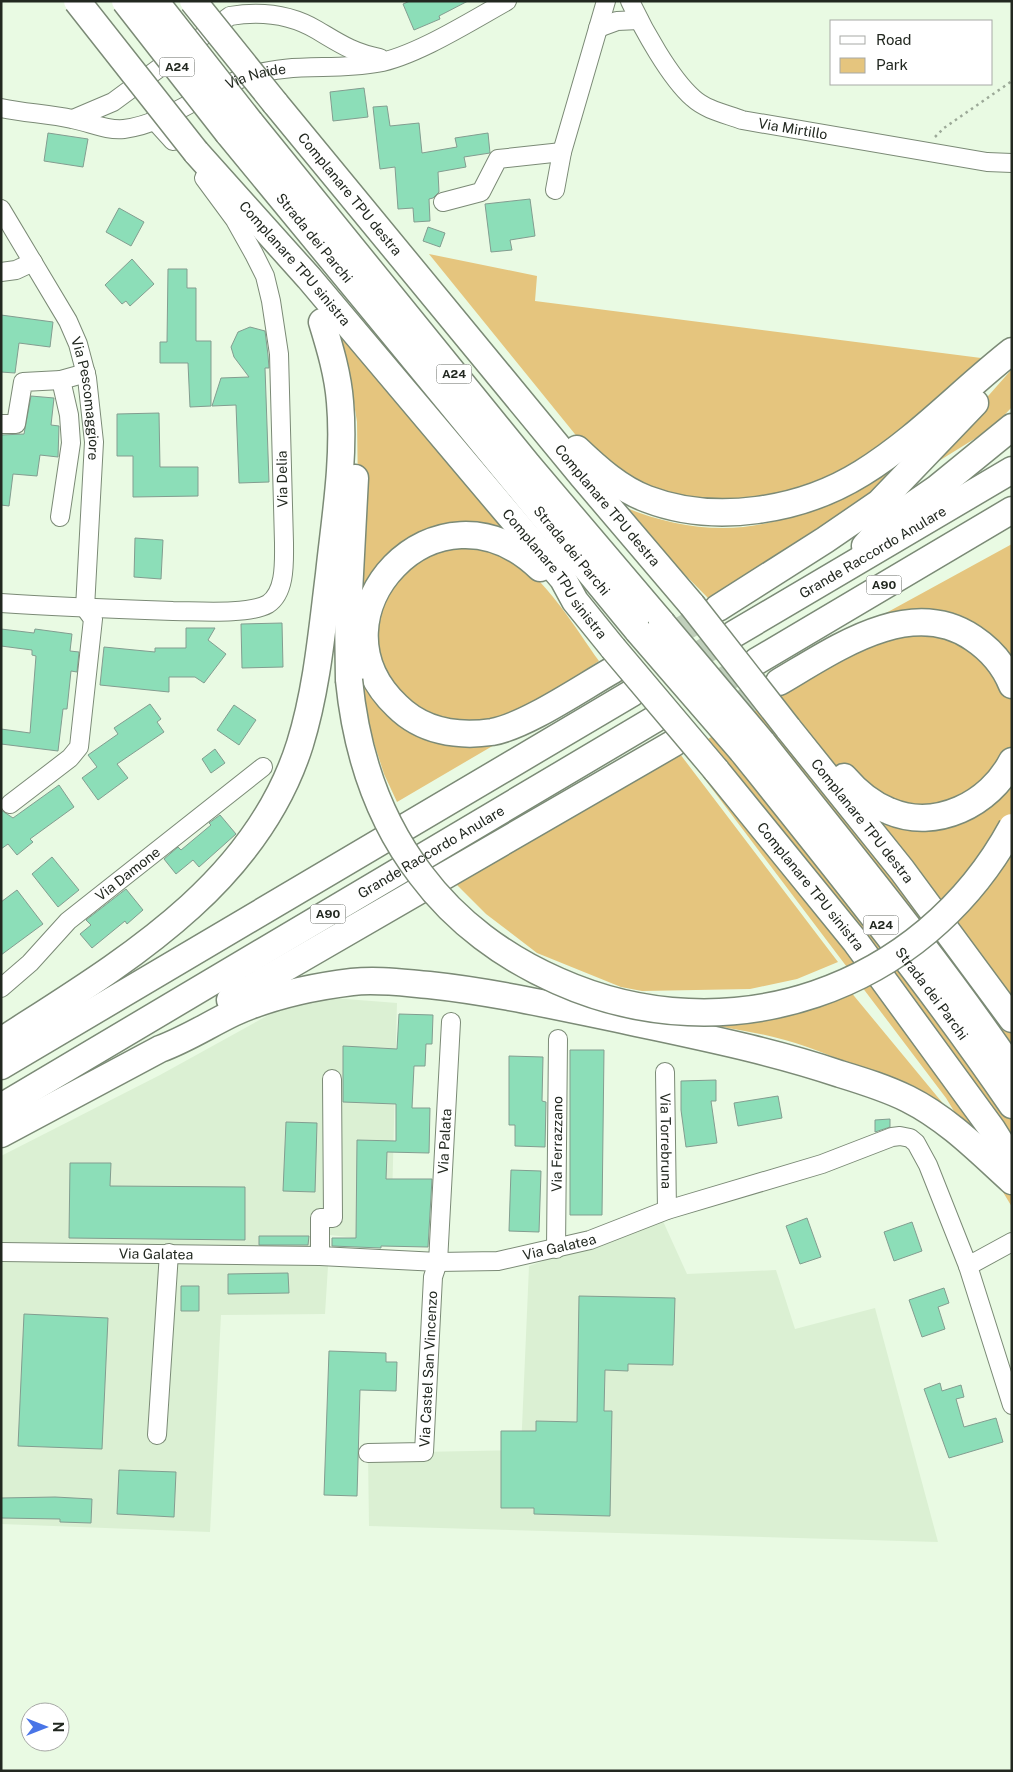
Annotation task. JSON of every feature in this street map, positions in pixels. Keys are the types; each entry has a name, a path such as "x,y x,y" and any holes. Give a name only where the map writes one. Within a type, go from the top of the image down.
{"highway":[{"name":"Complanare TPU sinistra","path":"77,1 221,182 322,293 563,579 613,659 716,770 855,941 992,1129 1012,1161"},
{"name":"Strada dei Parchi","path":"125,1 239,127 662,623 957,1024 1012,1105"},
{"name":"Strada dei Parchi","path":"155,1 239,127 638,630 752,747 903,920 974,1013 1012,1069"},
{"name":"Complanare TPU destra","path":"193,1 274,103 692,606 902,870 1012,1019"},
{"path":"221,182 300,287 334,344 345,374 354,429 354,509 348,612 349,680 356,733 372,787 397,839 425,881 460,917 513,958 565,984 615,1001 684,1012 733,1012 796,1001 842,984 896,956 942,918 974,884 1012,827"},
{"path":"1,1041 164,930 201,898 232,865 257,832 290,770 306,721 320,645 340,464 339,392 322,322"},
{"path":"491,364 522,387 572,445 597,468 621,485 646,498 672,507 731,512 760,510 801,500 843,484 864,472 901,444 1012,351"},
{"path":"718,608 879,503 1008,367 1012,358"},
{"path":"854,563 871,539 886,524 936,489 1012,428"},
{"name":"Grande Raccordo Anulare","path":"734,634 1012,470"},
{"name":"A90","path":"757,661 1012,510"},
{"path":"575,601 520,552 495,539 475,535 454,534 416,548 398,561 384,576 374,593 367,613 365,636 368,659 375,678 386,696 406,715 426,727 448,733 492,732 512,726 613,659"},
{"path":"779,682 843,646 883,628 922,622 945,625 965,633 985,646 997,660 1012,685"},
{"name":"A90","path":"1,1066 632,693"},
{"name":"Grande Raccordo Anulare","path":"1,1107 655,719"},
{"path":"794,736 823,754 852,786 873,803 891,812 914,816 929,817 963,810 992,790 1005,775 1012,761"},
{"path":"160,1049 179,1030 674,743"},
{"path":"1,1134 160,1049 185,1040 233,1013 275,997 304,990 353,982 384,981 455,988 528,1000 769,1052 873,1085 909,1100 949,1126 1012,1181"}],"street":[{"path":"555,190 562,152 606,1"},
{"name":"Via Mirtillo","path":"630,1 639,20 678,81 693,98 706,107 742,120 987,162 1012,163"},
{"name":"Via Naide","path":"1,108 73,119 111,129 140,125 248,76 263,72 288,68 362,65 390,60 448,33 502,2"},
{"path":"73,119 113,102 230,16 251,14 280,16 315,29 353,52 390,60"},
{"path":"598,28 617,21 639,20"},
{"name":"Via Delia","path":"1,603 85,608 234,612 267,604 273,599 281,583 284,543 279,354 277,328 267,284 254,254 212,187 154,120"},
{"path":"443,202 480,192 498,159 562,152"},
{"name":"Via Pescomaggiore","path":"1,209 34,262 73,333 86,373 94,422 94,460 85,608"},
{"path":"1,272 16,270 34,262"},
{"path":"1,424 16,424 23,382 62,380 86,373"},
{"path":"60,517 71,443 69,415 62,380"},
{"path":"69,456 94,460"},
{"path":"10,804 70,758 79,747 93,619 85,608"},
{"name":"Via Damone","path":"1,988 30,963 68,922 263,768"},
{"name":"Via Palata","path":"438,1262 450,1022"},
{"name":"Via Ferrazzano","path":"556,1249 558,1039"},
{"name":"Via Torrebruna","path":"665,1072 667,1210"},
{"path":"320,1256 320,1218 332,1218 332,1079"},
{"name":"Via Galatea","path":"1,1252 320,1256 438,1262 498,1261 590,1240 667,1210 822,1164 892,1136 900,1136 916,1143 928,1165 968,1266 1012,1405"},
{"path":"968,1266 1012,1242"},
{"path":"157,1435 169,1253"},
{"name":"Via Castel San Vincenzo","path":"368,1453 424,1452 433,1277 438,1262"}],"path":[{"path":"921,151 944,128 1012,81"}],"shaded area":[{"path":"333,998 397,1003 391,1242 330,1235 325,1314 221,1315 210,1532 1,1524 1,1156 160,1075 274,1012"},
{"path":"662,1219 687,1274 776,1270 795,1329 875,1308 938,1542 369,1526 368,1453 521,1450 529,1266"}],"green space":[{"path":"429,254 537,276 535,301 989,359 960,385 854,465 802,490 744,505 652,494 583,444"},
{"path":"336,329 510,533 464,526 371,583 384,708 518,731 397,802 384,774 361,702 357,422 347,359"},
{"path":"1012,369 1012,407 992,428 921,472"},
{"path":"949,419 850,514 709,599 613,502 661,520 686,525 737,528 762,524 787,517 817,504"},
{"path":"1012,544 1012,1207 946,1098 685,753 916,613 886,613"},
{"path":"445,547 495,551 510,557 525,568 540,581 553,597 599,661 527,708 466,727 407,708 377,657 378,615 399,575"},
{"path":"680,754 838,962 797,979 750,989 642,991 621,987 537,953 486,914 452,880"},
{"path":"850,991 955,1118 893,1085 829,1055 807,1047 761,1034 687,1021"}],"building":[{"path":"410,1 468,1 439,16 440,19 414,30 403,4"},
{"path":"364,88 368,117 333,121 330,92"},
{"path":"387,106 390,126 419,123 422,153 457,147 455,138 488,133 490,153 464,157 466,167 438,172 439,192 429,199 430,221 414,222 413,208 398,209 395,167 380,169 373,107"},
{"path":"48,133 88,139 83,167 44,161"},
{"path":"530,199 535,236 510,240 512,250 491,252 485,204"},
{"path":"119,208 144,222 131,246 106,232"},
{"path":"428,227 445,233 440,247 423,241"},
{"path":"132,259 154,284 130,306 126,301 122,304 105,285"},
{"path":"168,269 187,269 187,288 196,288 196,341 211,341 211,406 190,407 188,363 160,363 160,342 167,342"},
{"path":"1,315 53,322 50,347 19,343 15,373 1,372"},
{"path":"250,327 265,331 268,355 269,368 265,368 269,482 239,483 236,405 212,406 221,378 249,377 234,357 231,347 238,332"},
{"path":"31,396 54,398 51,425 59,426 58,457 40,455 37,476 13,474 9,506 1,505 1,435 24,434"},
{"path":"159,413 160,467 198,467 198,496 133,497 133,456 117,456 117,414"},
{"path":"135,538 163,540 161,579 134,577"},
{"path":"282,623 283,667 242,668 241,624"},
{"path":"186,628 215,628 208,640 226,654 204,683 195,677 169,677 169,692 100,685 104,647 155,652 155,648 186,648"},
{"path":"1,629 34,633 35,629 72,634 70,651 79,652 77,672 71,671 67,709 63,709 58,751 1,744 1,729 30,733 36,656 32,655 32,650 1,646"},
{"path":"150,704 161,719 157,722 164,732 117,764 128,778 98,800 82,778 97,767 88,755 118,734 114,728"},
{"path":"234,705 256,720 239,745 217,730"},
{"path":"215,749 225,763 211,773 202,759"},
{"path":"59,785 74,807 30,839 33,842 17,855 8,844 1,849 1,810 13,818"},
{"path":"220,815 236,834 199,867 193,860 176,874 164,859 178,847 181,850"},
{"path":"52,857 79,890 58,907 32,874"},
{"path":"126,889 143,910 127,924 125,921 92,948 80,934 91,925 86,920"},
{"path":"17,890 43,924 1,955 1,902"},
{"path":"399,1014 433,1015 432,1044 426,1044 425,1066 414,1066 412,1108 430,1108 429,1153 387,1152 386,1179 432,1179 428,1247 332,1246 332,1238 356,1238 357,1140 396,1141 396,1104 343,1102 343,1046 397,1049"},
{"path":"570,1050 604,1050 602,1215 570,1215"},
{"path":"509,1056 543,1057 542,1101 546,1102 545,1147 515,1146 515,1125 509,1125"},
{"path":"716,1080 716,1101 711,1101 717,1143 686,1147 681,1110 681,1081"},
{"path":"778,1096 782,1118 738,1126 734,1103"},
{"path":"890,1119 890,1127 875,1132 875,1120"},
{"path":"286,1122 317,1123 315,1192 283,1191"},
{"path":"70,1163 111,1163 110,1186 245,1187 245,1240 69,1238"},
{"path":"511,1170 541,1171 539,1232 509,1231"},
{"path":"807,1218 821,1257 800,1264 786,1226"},
{"path":"912,1222 922,1251 894,1261 884,1232"},
{"path":"259,1236 309,1236 308,1245 259,1245"},
{"path":"288,1273 289,1293 228,1294 228,1274"},
{"path":"181,1286 199,1286 199,1311 181,1311"},
{"path":"944,1288 949,1303 938,1307 945,1329 922,1337 909,1300"},
{"path":"579,1296 675,1298 673,1365 628,1364 628,1371 605,1370 604,1411 612,1411 610,1516 534,1514 534,1508 501,1508 501,1431 536,1431 536,1421 577,1422"},
{"path":"24,1314 108,1318 102,1449 18,1446"},
{"path":"329,1351 386,1353 386,1362 397,1362 396,1391 360,1390 357,1496 324,1495"},
{"path":"940,1383 942,1391 961,1385 964,1397 956,1399 964,1427 996,1418 1003,1442 949,1458 924,1389"},
{"path":"119,1470 176,1472 174,1517 117,1514"},
{"path":"55,1497 92,1499 91,1523 60,1522 60,1519 1,1518 1,1498"}],"tunnel":[{"path":"613,670 718,608"},
{"path":"632,693 734,634"},
{"path":"655,719 757,661"},
{"path":"674,743 779,682"}]}
